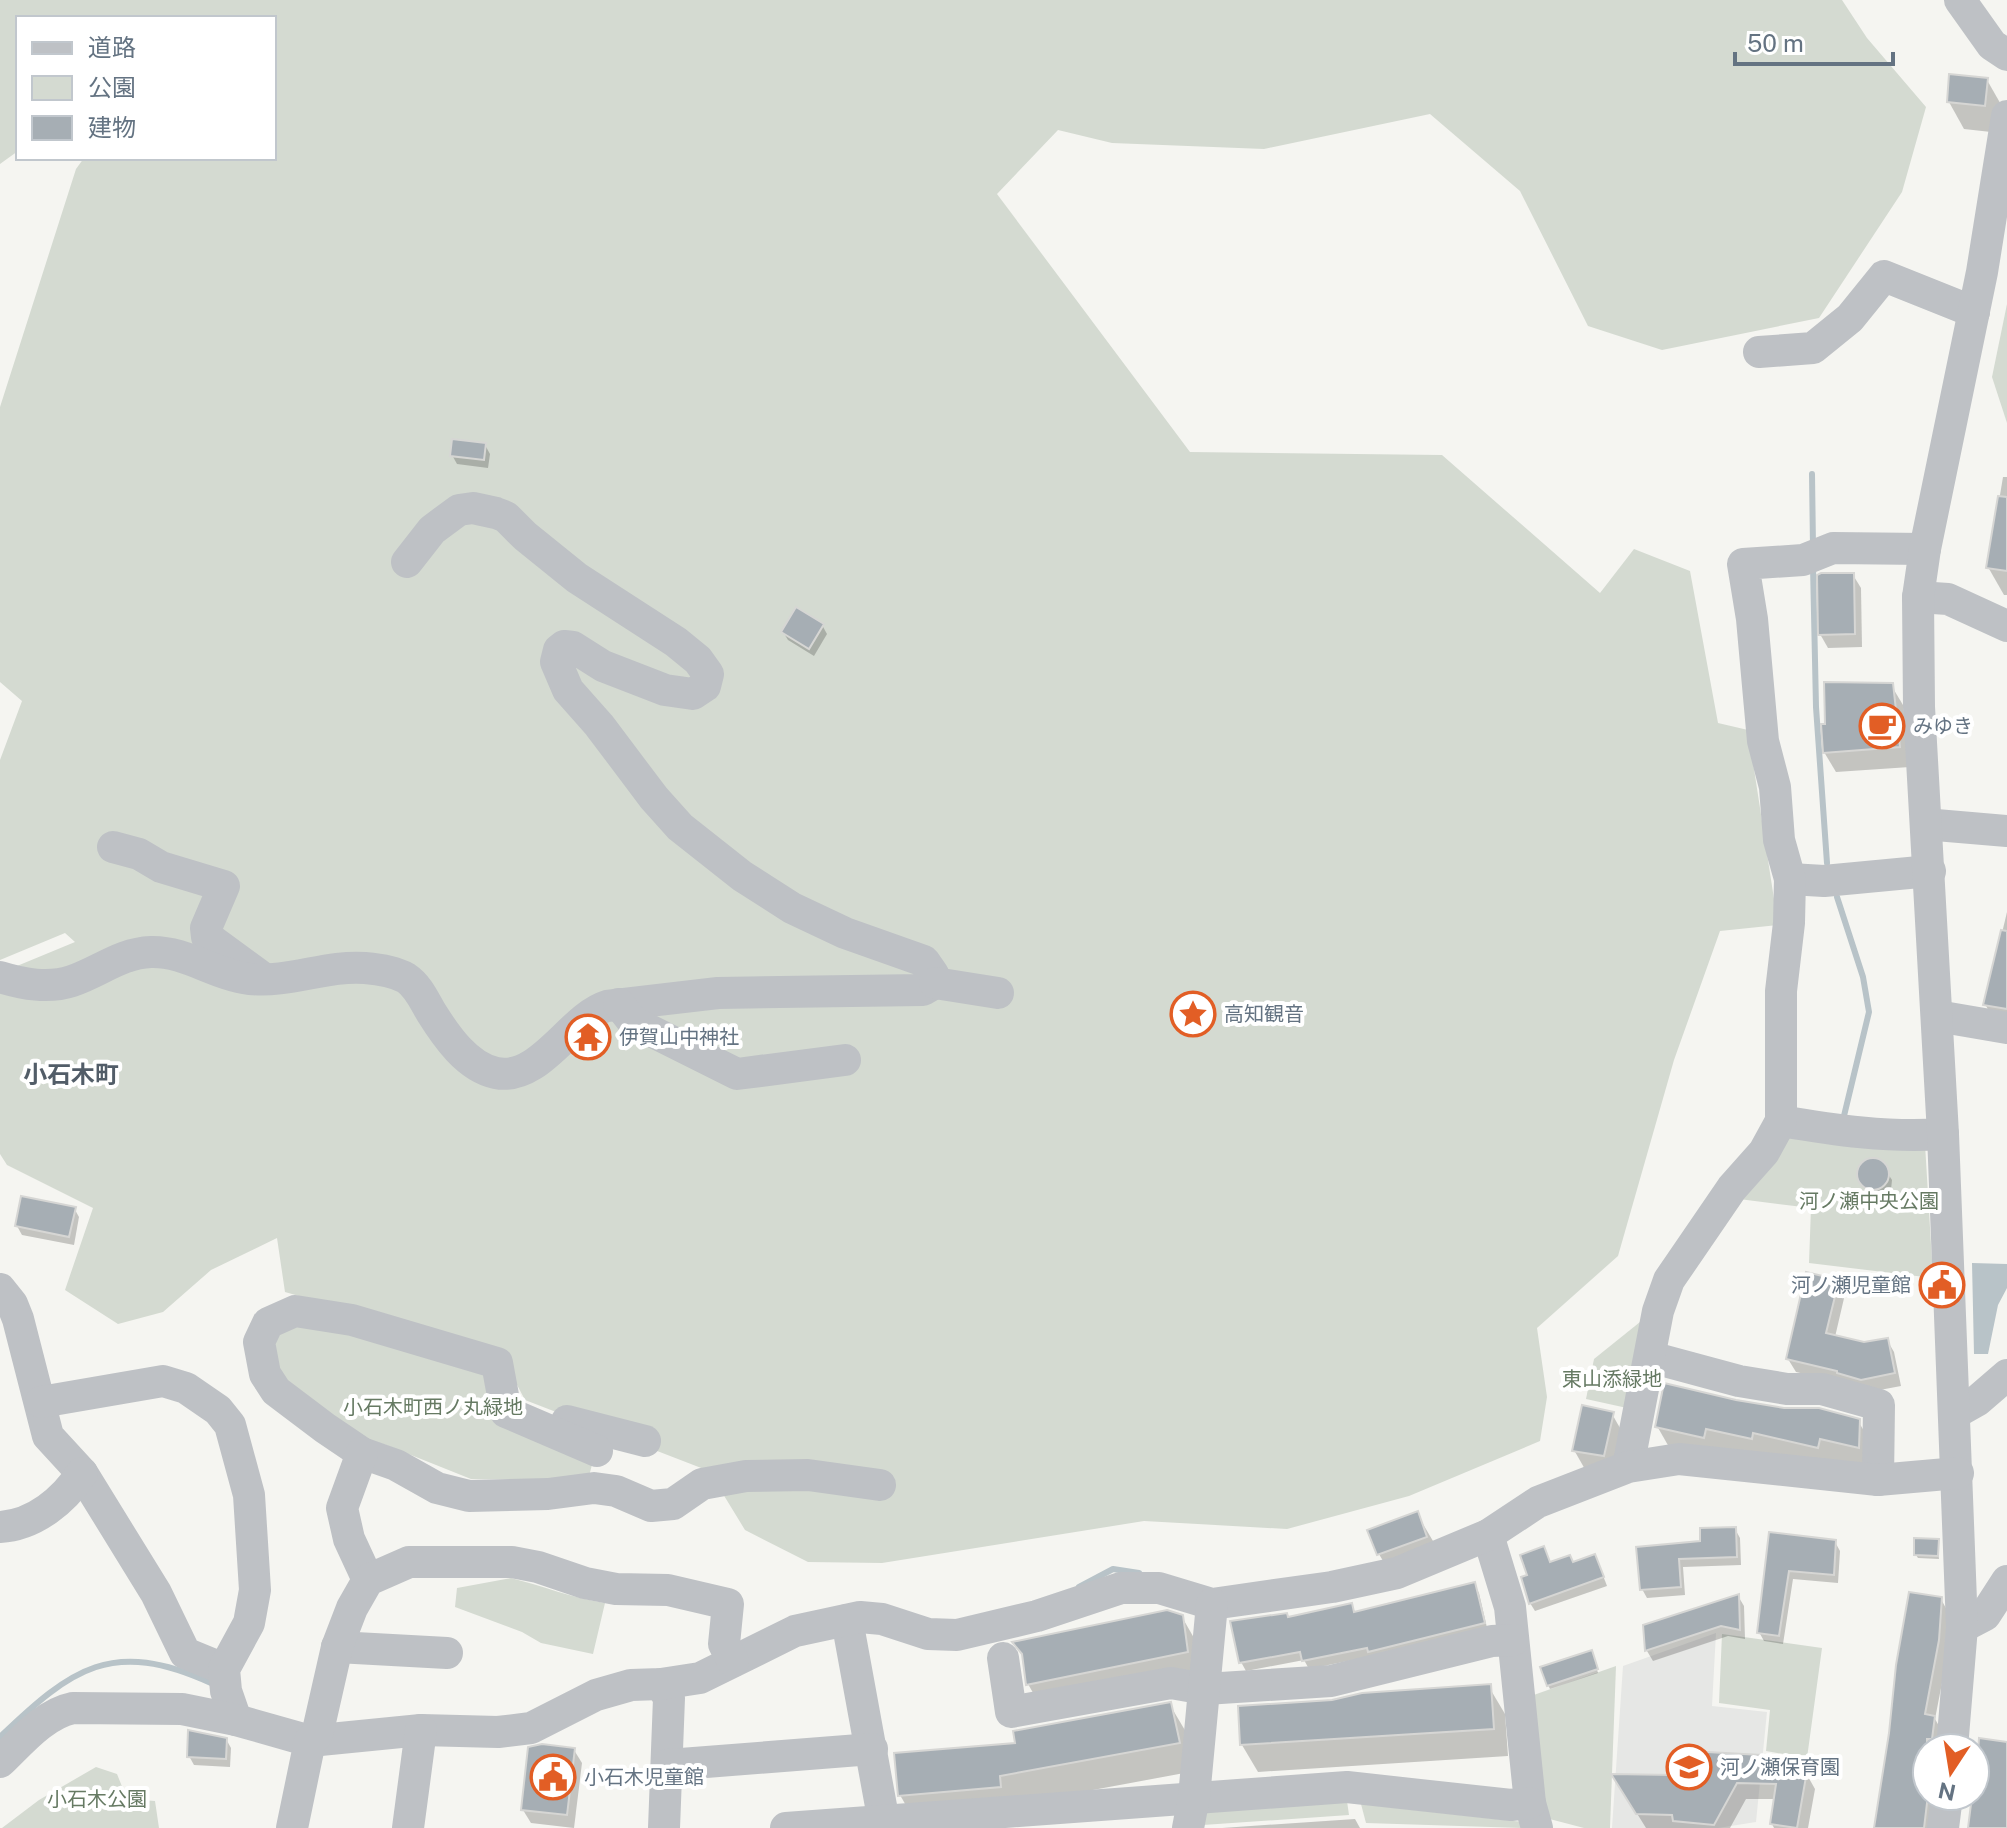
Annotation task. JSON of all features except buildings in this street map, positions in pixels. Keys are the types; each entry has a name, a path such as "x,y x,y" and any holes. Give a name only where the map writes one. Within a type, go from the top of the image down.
{"street":[{"path":"1960,0 1992,45 2007,55"},
{"path":"1953,1732 1962,1627 1958,1473 1930,871 1919,707 1918,597 1974,312 2007,116"},
{"path":"1759,352 1813,348 1850,318 1884,276 1974,312"},
{"path":"407,562 432,530 459,510 473,508 490,511 506,517 577,578 690,652 708,674 705,686 693,694 665,690 603,666 573,647 564,646 559,650 556,662 568,690 680,827 742,876 792,908 845,933 924,961 935,983"},
{"path":"1628,1467 1658,1311 1669,1280 1732,1188 1764,1152 1781,1121 1781,991 1789,923 1790,879 1779,840 1775,787 1763,741 1752,619 1743,564 1815,555 1833,548 1925,549"},
{"path":"1918,597 1948,599 2007,626"},
{"path":"1936,825 2007,831"},
{"path":"113,847 139,854 161,867 224,886 206,928 207,937 266,980"},
{"path":"1790,879 1824,881 1930,871"},
{"path":"0,977 40,985 58,984 76,980 127,955 149,952 179,955 216,972 266,980 362,967 398,975 412,983 444,1033 461,1051 487,1070 499,1074 528,1066 599,1008 619,1004 718,993 923,990 935,983 998,993"},
{"path":"619,1004 633,1022 737,1074 845,1060"},
{"path":"1937,1016 2007,1028"},
{"path":"1781,1121 1841,1131 1943,1134"},
{"path":"0,1289 12,1304 18,1319 48,1436 82,1473 156,1593 185,1653 224,1669"},
{"path":"597,1451 506,1412 497,1363 352,1320 295,1311 268,1323 259,1342 265,1374 276,1391 362,1453 396,1465 437,1488 469,1496 548,1494 594,1488 616,1491 651,1506 673,1504 702,1484 746,1476 808,1475 880,1485"},
{"path":"1650,1357 1739,1381 1787,1389 1822,1389 1879,1405 1878,1480"},
{"path":"1955,1413 1978,1400 2007,1375"},
{"path":"41,1402 163,1381 186,1388 218,1410 230,1425 249,1495 255,1590 249,1623 224,1669 226,1691 236,1720"},
{"path":"536,1425 548,1416 645,1441"},
{"path":"362,1453 342,1508 349,1539 368,1580"},
{"path":"0,1762 44,1722 63,1710 73,1708 182,1709 316,1731 498,1732 531,1728 596,1695 631,1685 700,1678 728,1653 795,1631 860,1617 882,1619 928,1634 957,1635 1037,1616 1121,1588 1159,1588 1212,1604 1332,1587 1397,1573 1488,1535 1538,1502 1628,1467 1679,1459 1878,1480 1958,1473"},
{"path":"0,1527 38,1516 69,1492 82,1473"},
{"path":"1488,1535 1510,1607 1534,1816"},
{"path":"292,1828 337,1647 352,1608 368,1580 409,1562 512,1562 585,1583 616,1589 668,1590 728,1604 728,1653"},
{"path":"1962,1627 1985,1615 2007,1581"},
{"path":"1188,1828 1194,1797 1212,1604"},
{"path":"847,1620 885,1824"},
{"path":"1003,1658 1011,1712 1171,1683 1205,1689 1331,1681 1492,1641 1513,1640"},
{"path":"337,1647 447,1653"},
{"path":"661,1684 669,1698 664,1828"},
{"path":"408,1828 421,1730"},
{"path":"668,1765 872,1749"},
{"path":"786,1828 885,1824 1347,1787 1511,1805 1534,1816"}],"shaded area":[{"path":"1972,1263 2007,1264 2007,1288 1998,1305 1988,1354 1974,1354"},
{"name":"河ノ瀬保育園","path":"1716,1633 1712,1706 1767,1712 1756,1822 1718,1828 1612,1828 1623,1666"}],"green space":[{"path":"0,0 1842,0 1867,38 1926,107 1902,192 1819,318 1662,350 1588,326 1520,191 1430,114 1264,149 1112,143 1058,130 997,194 1190,452 1442,455 1600,593 1634,549 1690,571 1718,723 1748,730 1778,925 1720,931 1674,1060 1618,1256 1537,1328 1547,1397 1540,1441 1409,1496 1287,1529 1144,1521 882,1563 808,1562 745,1530 709,1471 525,1400 505,1362 470,1345 285,1292 277,1238 211,1270 163,1312 118,1324 65,1290 93,1208 7,1165 0,1154 0,973 75,942 65,933 0,960 0,760 22,701 0,682 0,407 76,169 83,160 276,160 276,16 16,16 16,152 0,164"},
{"path":"2007,304 2007,423 1992,377"},
{"name":"河ノ瀬中央公園","path":"1792,1131 1925,1144 1933,1278 1809,1263 1811,1208 1739,1199"},
{"name":"東山添緑地","path":"1645,1318 1627,1408 1586,1399 1594,1359"},
{"name":"小石木町西ノ丸緑地","path":"300,1319 489,1368 494,1422 594,1457 588,1480 471,1479 359,1437 275,1374 273,1330"},
{"path":"511,1578 605,1603 593,1654 541,1643 522,1632 455,1607 457,1588"},
{"path":"1722,1634 1822,1648 1807,1758 1766,1751 1770,1710 1719,1703"},
{"path":"1616,1666 1610,1828 1584,1828 1542,1817 1528,1697"},
{"name":"小石木公園","path":"96,1767 117,1774 127,1799 155,1801 159,1828 2,1828 39,1800"},
{"path":"1347,1801 1349,1815 1203,1825 1203,1810"},
{"path":"1361,1804 1523,1822 1522,1828 1366,1823"}],"waterway":[{"path":"1812,474 1813,547"},
{"path":"1813,566 1816,707 1827,863"},
{"path":"1837,897 1863,977 1869,1012 1843,1120"},
{"path":"1079,1587 1113,1569 1139,1573"},
{"path":"0,1737 49,1693 95,1667 120,1662 146,1663 211,1683"}],"place":[{"name":"みゆき","path":"1882,726"},
{"name":"高知観音","path":"1193,1014"},
{"name":"伊賀山中神社","path":"588,1037"},
{"name":"河ノ瀬児童館","path":"1942,1285"},
{"name":"河ノ瀬保育園","path":"1689,1767"},
{"name":"小石木児童館","path":"553,1777"}],"district":[{"name":"小石木町","path":"71,1074"}]}
